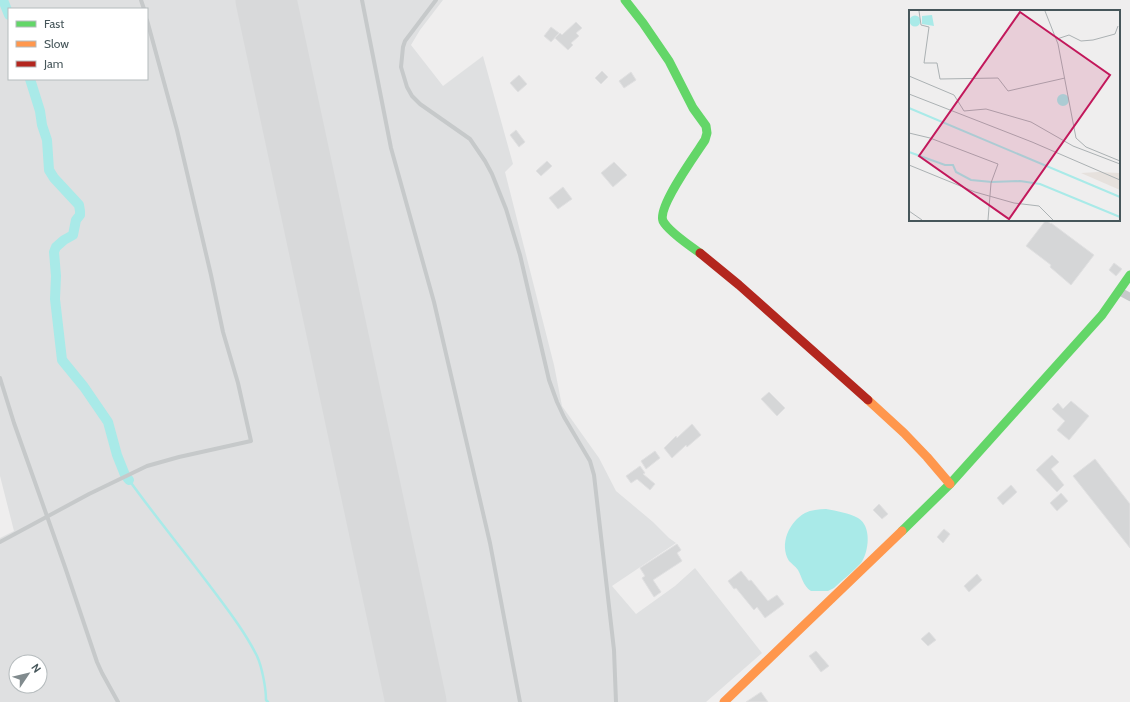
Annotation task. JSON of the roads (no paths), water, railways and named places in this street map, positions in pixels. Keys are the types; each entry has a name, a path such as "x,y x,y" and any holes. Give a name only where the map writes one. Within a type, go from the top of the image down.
{"main road":[{"path":"625,0 643,23 669,62 693,108 706,126 708,133 664,207 662,216 667,227 739,285 844,378 904,433 950,484"},
{"path":"724,702 950,484 1102,315 1130,275"}],"street":[{"path":"1119,291 1130,297"}],"lane":[{"path":"362,0 391,148 434,302 490,543 520,702"},
{"path":"436,0 405,42 403,47 401,68 403,77 412,96 420,104 462,133 475,145 492,174 506,209 520,255 549,380 564,417 590,461 594,475 614,650 616,702"},
{"path":"0,542 89,494 147,466 179,457 251,441 238,383 223,332 177,130 148,24"},
{"path":"0,378 14,423 97,662 118,702"}],"water":[{"path":"826,509 843,512 858,518 862,522 866,527 868,539 866,552 861,563 855,570 834,588 828,591 811,591 804,584 798,570 789,561 786,554 785,541 790,528 799,517 810,511"}],"waterway":[{"path":"3,0 8,12"},
{"path":"30,80 47,140 49,170 54,178 79,205 80,211 80,215 76,220 73,235 56,247 54,252 56,276 55,299 62,360 84,387 108,422 117,455 125,475 129,480"},
{"path":"129,480 243,632 259,661 266,700 268,702"}]}
